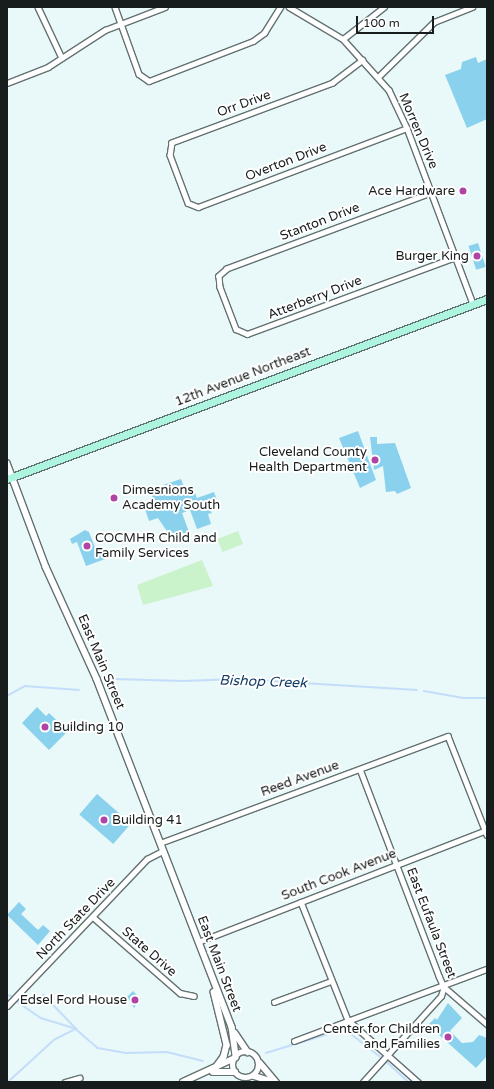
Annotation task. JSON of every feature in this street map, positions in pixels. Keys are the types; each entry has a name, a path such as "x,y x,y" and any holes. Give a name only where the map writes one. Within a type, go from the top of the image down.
{"main road":[{"name":"12th Avenue Northeast","path":"10,478 487,298"}],"street":[{"path":"38,7 62,58"},
{"path":"115,7 141,77 152,80 253,41 264,33 280,7"},
{"path":"7,83 62,58 95,35 165,7"},
{"name":"Morren Drive","path":"289,7 343,40 379,76 407,128 473,304"},
{"path":"343,40 384,7"},
{"path":"379,76 434,22 472,7"},
{"name":"Orr Drive","path":"183,188 169,152 172,142 333,83 363,60"},
{"name":"Overton Drive","path":"183,188 188,203 198,207 407,128"},
{"name":"Stanton Drive","path":"219,276 227,269 431,193"},
{"name":"Atterberry Drive","path":"219,276 218,282 234,325 239,332 247,334 455,257"},
{"name":"East Main Street","path":"7,464 10,478 46,567 97,679 232,1027 248,1052 259,1062"},
{"name":"Reed Avenue","path":"160,843 448,736 486,832"},
{"name":"East Eufaula Street","path":"360,769 444,987 487,1024"},
{"name":"South Cook Avenue","path":"198,942 396,864 486,832"},
{"name":"North State Drive","path":"7,1006 147,859 163,851"},
{"path":"301,902 331,981 348,1020 386,1056 418,1082"},
{"name":"State Drive","path":"93,917 180,994 194,996"},
{"path":"208,966 227,1040 224,1057 216,1068"},
{"path":"294,1041 348,1020 444,987 487,969"},
{"path":"274,1002 331,981"},
{"path":"363,1082 441,996 444,987"},
{"name":"East Main Street","path":"232,1027 237,1074"},
{"path":"183,1082 209,1072 235,1057 248,1052"},
{"path":"251,1078 259,1062"},
{"path":"259,1062 263,1070 275,1082"},
{"path":"209,1072 237,1074 275,1082"},
{"path":"237,1074 242,1082"},
{"path":"65,1082 79,1078"}],"green space":[{"path":"238,531 243,544 222,552 217,539"},
{"path":"202,560 213,586 143,605 137,585"}],"building":[{"path":"476,57 478,63 487,59 487,119 467,128 445,75 461,69 462,62"},
{"name":"Burger King","path":"478,243 486,267 476,270 468,246"},
{"path":"358,431 376,480 360,488 339,438"},
{"path":"370,437 377,437 377,444 395,443 411,488 397,494 395,491 386,492 383,466 374,470"},
{"path":"181,479 184,487 192,485 197,498 214,492 219,506 210,510 212,513 208,514 211,524 197,529 190,510 182,513 189,532 178,535 166,530 158,518 149,521 144,506 153,502 151,489"},
{"name":"COCMHR Child and Family Services","path":"85,530 89,532 96,550 101,548 105,559 86,566 77,542 72,544 70,539"},
{"name":"Building 10","path":"37,707 46,716 49,713 68,731 49,750 22,723"},
{"name":"Building 41","path":"97,794 131,824 113,844 79,814"},
{"path":"19,902 26,909 21,914 38,930 43,925 50,931 38,945 7,915"},
{"name":"Edsel Ford House","path":"133,991 141,999 134,1008 127,997"},
{"name":"Center for Children and Families","path":"448,1003 462,1018 450,1031 462,1043 473,1042 479,1035 487,1038 487,1056 476,1068 428,1025 435,1018 437,1020"}],"waterway":[{"name":"Bishop Creek","path":"110,682 115,679 183,681 236,679 417,690"},
{"name":"Bishop Creek","path":"7,696 25,686 79,690"},
{"name":"Bishop Creek","path":"424,691 463,698 487,698"},
{"path":"7,995 11,996"},
{"path":"8,1082 54,1040 76,1029 43,995"},
{"path":"18,1002 41,1018 76,1029 98,1048 126,1053 167,1052 203,1061"},
{"path":"266,1053 345,1029 382,1058"},
{"path":"385,1060 409,1082"}],"place":[{"name":"Ace Hardware","path":"463,191"},
{"name":"Burger King","path":"477,256"},
{"name":"Cleveland County Health Department","path":"375,460"},
{"name":"Dimesnions Academy South","path":"114,498"},
{"name":"COCMHR Child and Family Services","path":"87,546"},
{"name":"Building 10","path":"45,727"},
{"name":"Building 41","path":"104,820"},
{"name":"Edsel Ford House","path":"135,1000"},
{"name":"Center for Children and Families","path":"448,1037"}]}
